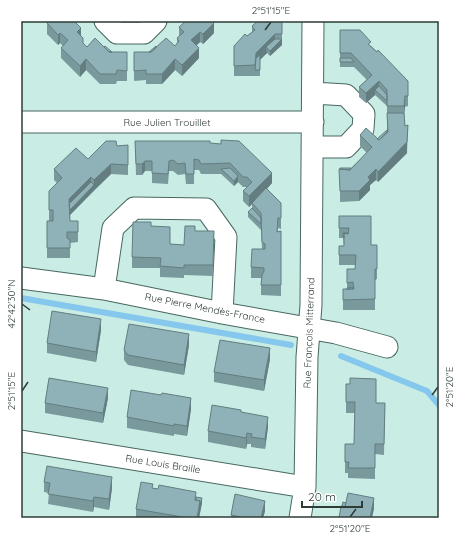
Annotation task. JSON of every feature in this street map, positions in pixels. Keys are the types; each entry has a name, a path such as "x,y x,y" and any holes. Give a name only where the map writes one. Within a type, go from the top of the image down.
{"street":[{"path":"105,21 117,33 144,33 156,21"},
{"name":"Rue François Mitterrand","path":"300,518 305,487 307,357 311,305 313,21"},
{"path":"312,147 346,148 363,129 364,114 346,95 313,93"},
{"name":"Rue Julien Trouillet","path":"21,122 313,122"},
{"path":"104,289 113,228 134,208 206,209 226,237 222,313"},
{"name":"Rue Pierre Mendès-France","path":"21,278 104,289 222,313 309,327 386,347"},
{"name":"Rue Louis Braille","path":"21,441 305,487"}],"building":[{"path":"47,21 74,21 81,28 77,32 83,38 83,43 87,47 95,38 109,52 127,52 127,71 117,70 116,74 100,74 86,59 80,66 61,48 68,40 60,33 58,35 47,23"},
{"path":"186,21 214,21 214,23 203,34 200,32 191,40 199,48 182,65 175,59 162,74 146,74 146,70 134,71 134,52 151,52 166,38 175,46 179,41 177,38 184,32 179,27"},
{"path":"258,21 282,21 282,34 275,34 256,53 255,65 234,66 234,46 245,34 247,36 255,30 252,26"},
{"path":"340,30 360,30 371,42 368,44 377,52 378,50 408,81 408,96 405,96 404,106 387,106 387,90 379,81 366,93 359,87 372,75 351,53 340,53"},
{"path":"275,39 282,39 270,51 266,47"},
{"path":"105,46 112,52 109,52 104,47"},
{"path":"156,46 157,47 149,52"},
{"path":"260,55 260,70 255,70 256,58"},
{"path":"340,58 351,58 354,62 340,62"},
{"path":"379,86 387,95 387,101 375,90"},
{"path":"387,113 404,113 405,126 408,125 407,142 378,172 376,169 368,177 370,180 359,191 340,191 339,169 350,170 372,147 360,135 366,128 379,140 388,132"},
{"path":"387,130 387,132 379,140 377,139"},
{"path":"221,140 239,141 272,173 249,196 243,191 252,182 247,177 243,177 230,163 201,164 199,160 194,159 194,174 186,174 185,163 178,164 173,160 169,161 168,174 152,173 152,161 145,161 142,164 136,164 135,141 210,141 210,143 221,144"},
{"path":"106,141 116,141 117,146 128,145 128,165 111,164 94,180 91,177 69,199 70,221 78,221 78,232 67,232 67,238 70,240 70,248 47,248 47,221 53,221 53,210 49,210 49,191 62,178 54,169 76,148 88,159"},
{"path":"230,168 238,176 234,181 221,169"},
{"path":"340,168 351,168 350,170"},
{"path":"91,182 94,185 70,210 69,204"},
{"path":"266,188 281,203 281,218 278,218 277,232 281,231 281,285 261,285 264,268 251,267 252,249 265,249 265,244 262,242 261,213 252,203"},
{"path":"252,208 261,218 261,224 248,212"},
{"path":"339,216 371,216 371,245 377,245 375,299 343,300 343,289 354,289 353,282 347,283 347,269 355,269 356,255 339,255 339,246 344,246 344,233 348,234 349,228 339,228"},
{"path":"133,222 151,222 151,226 170,227 170,244 184,245 185,226 195,226 195,231 214,231 213,265 184,265 184,268 160,266 161,258 132,257"},
{"path":"52,311 101,319 96,352 47,343"},
{"path":"129,324 189,334 184,365 128,355 124,350"},
{"path":"220,340 270,348 264,380 214,372"},
{"path":"49,378 108,388 103,413 45,403"},
{"path":"350,378 376,379 376,403 385,403 384,444 375,444 375,468 348,468 349,462 345,462 345,444 354,444 355,402 346,402 346,384 350,384"},
{"path":"131,390 191,398 187,426 174,424 174,426 127,417"},
{"path":"212,405 268,417 265,439 251,437 252,434 247,433 246,438 208,431"},
{"path":"47,466 112,477 109,499 94,497 93,501 48,494 50,483 44,482"},
{"path":"141,482 153,484 152,488 158,489 159,485 196,492 195,500 200,501 197,518 188,518 136,509"},
{"path":"348,493 374,498 370,518 339,518 341,506 345,507"},
{"path":"235,494 265,501 261,518 241,518 231,515"},
{"path":"196,497 202,498 200,506 200,501 196,500"},
{"path":"343,502 346,503 345,507 342,506"}],"waterway":[{"path":"21,298 291,345"},
{"path":"341,356 427,391 439,405"}]}
